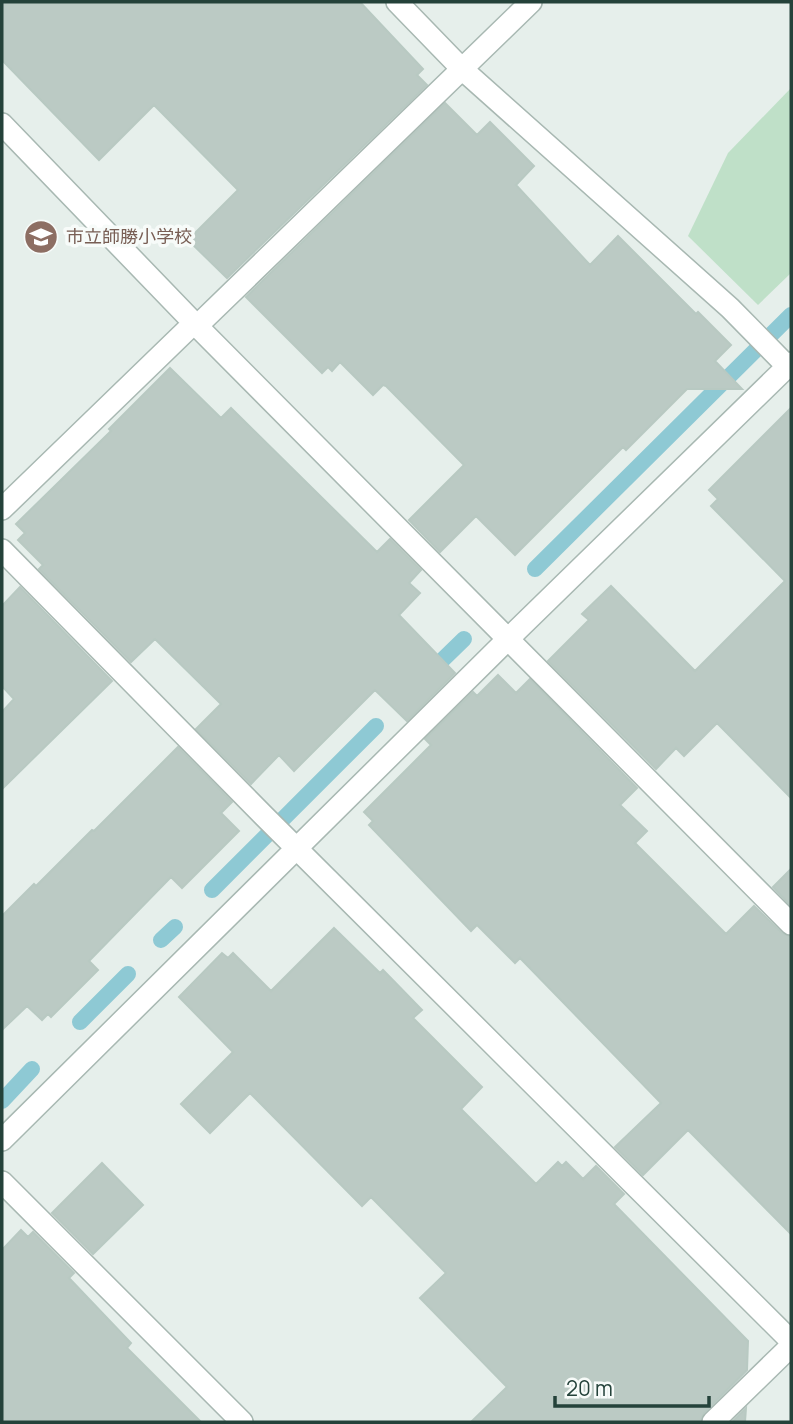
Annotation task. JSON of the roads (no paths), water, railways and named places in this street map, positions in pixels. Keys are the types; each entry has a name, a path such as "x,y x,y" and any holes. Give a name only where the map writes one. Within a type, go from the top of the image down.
{"street":[{"path":"2,1140 290,843 508,639 784,361 720,299 462,69 397,2"},
{"path":"2,509 531,2"},
{"path":"2,124 196,325 791,924"},
{"path":"2,550 290,843 791,1343 713,1422"},
{"path":"2,1182 242,1422"}],"waterway":[{"path":"535,569 791,315"},
{"path":"428,674 464,639"},
{"path":"212,890 376,726"},
{"path":"161,940 175,927"},
{"path":"80,1022 128,974"},
{"path":"2,1101 32,1069"}],"place":[{"name":"市立師勝小学校","path":"41,237"}]}
